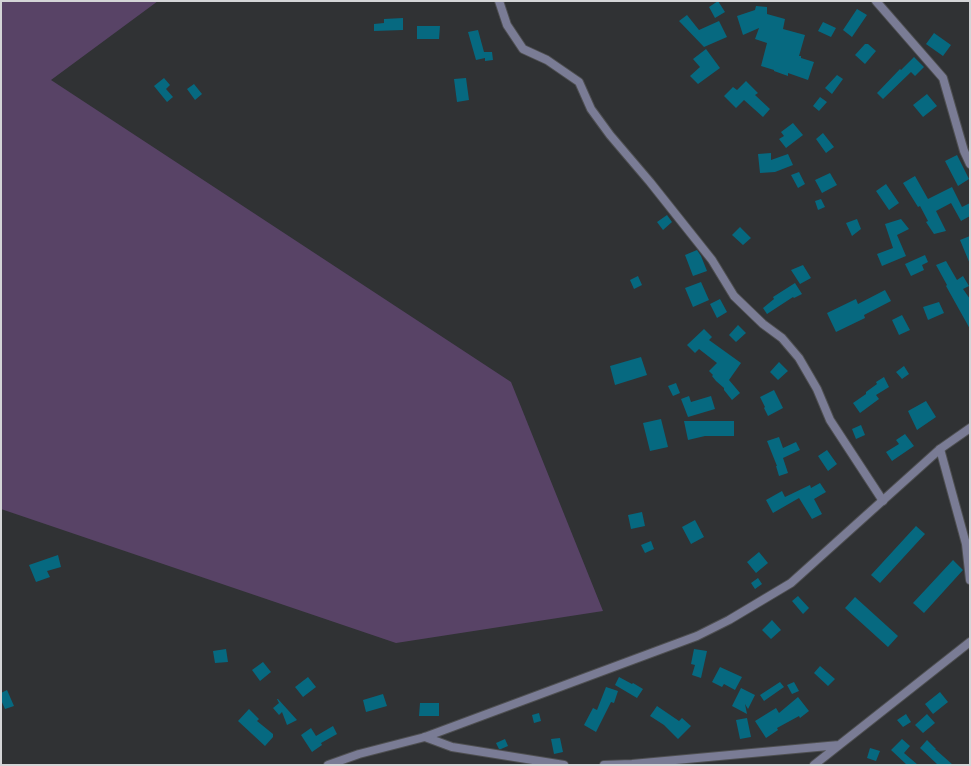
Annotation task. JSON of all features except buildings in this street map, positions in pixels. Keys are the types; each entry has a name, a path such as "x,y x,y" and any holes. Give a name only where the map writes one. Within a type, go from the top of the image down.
{"street":[{"path":"499,1 507,25 523,49 547,60 579,82 591,109 606,130 712,260 734,296 763,324 782,338 799,358 817,389 830,420 883,501"},
{"path":"876,1 943,78 964,152 970,164"},
{"path":"328,765 359,754 426,737 697,636 729,620 792,583 940,449 970,428"},
{"path":"940,449 966,544 970,580"},
{"path":"814,765 970,642"},
{"path":"426,737 452,747 564,765"},
{"path":"604,765 632,764 839,745"}],"shaded area":[{"path":"1,1 158,1 51,80 511,382 603,611 396,643 1,509"}]}
